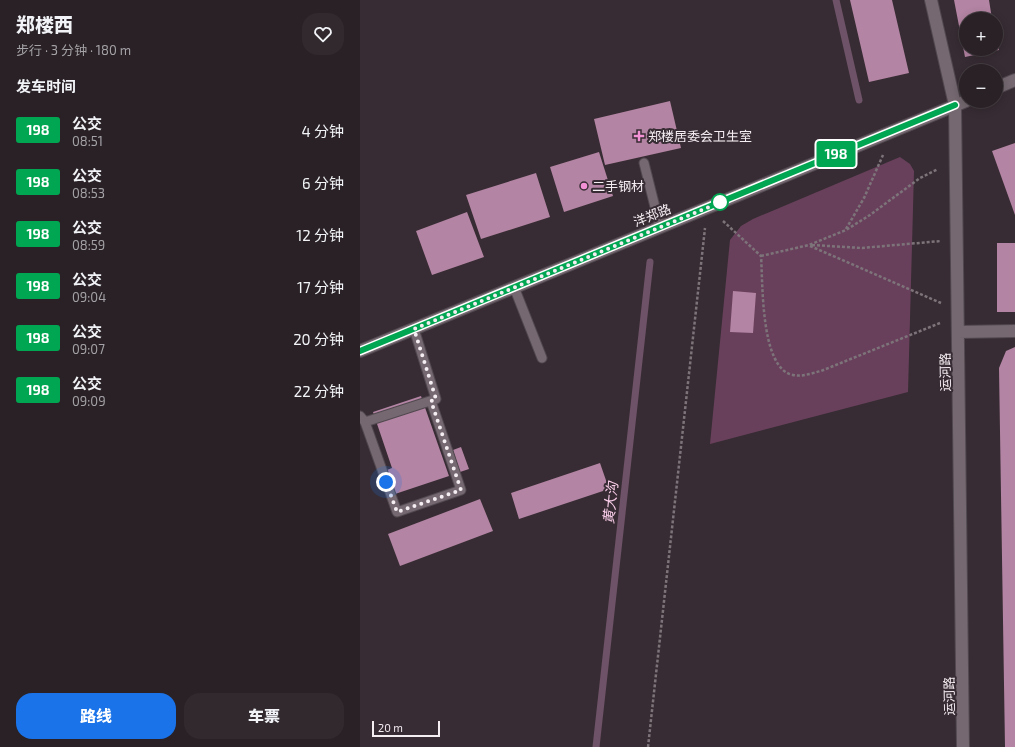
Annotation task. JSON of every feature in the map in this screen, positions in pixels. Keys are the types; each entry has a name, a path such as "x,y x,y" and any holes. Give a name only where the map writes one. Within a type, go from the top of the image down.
{"street":[{"name":"运河路","path":"931,0 959,99"},
{"path":"1003,85 1015,80"},
{"name":"洋郑路","path":"360,351 959,103"},
{"name":"运河路","path":"960,108 956,161 964,747"},
{"path":"958,332 1015,331"}],"lane":[{"path":"644,163 660,227"},
{"path":"514,287 542,358"},
{"path":"414,329 436,399 362,419 397,512 461,490 431,401"}],"path":[{"path":"846,230 864,198 881,160 890,132"},
{"path":"762,256 809,245 846,230 870,215 920,178 956,161"},
{"path":"707,208 762,256 768,339 775,361 782,369 792,375 804,376 821,371 958,312"},
{"path":"648,747 707,208"},
{"path":"809,245 862,248 920,242 957,241"},
{"path":"809,245 958,312"}],"shaded area":[{"path":"900,157 910,164 914,171 908,392 710,444 730,240 741,226 753,219"}],"building":[{"path":"850,0 892,0 909,73 869,82"},
{"path":"954,0 989,0 991,12 959,12 959,26"},
{"path":"670,101 681,148 605,165 594,119"},
{"path":"1015,143 1015,215 992,151"},
{"path":"599,152 613,196 564,212 550,167"},
{"path":"536,173 550,217 481,239 466,195"},
{"path":"467,212 484,257 432,275 416,231"},
{"path":"997,243 1015,243 1015,312 997,312"},
{"path":"733,291 756,293 753,333 730,332"},
{"path":"1015,347 1015,747 1005,747 999,368 1006,351"},
{"path":"421,396 449,476 395,494 387,470 392,468 373,412"},
{"path":"461,447 469,469 460,472 453,450"},
{"path":"600,463 609,489 519,519 511,493"},
{"path":"480,499 493,531 400,566 388,534"}],"waterway":[{"path":"836,0 859,100"},
{"name":"黄大沟","path":"596,747 650,262"}],"bus line":[{"name":"198","path":"360,351 955,105"}],"place":[{"name":"郑楼居委会卫生室","path":"639,136"},
{"name":"二手钢材","path":"584,186"}],"route":[{"path":"386,482 397,512 461,490 431,401 436,399 414,329 720,202"}]}
